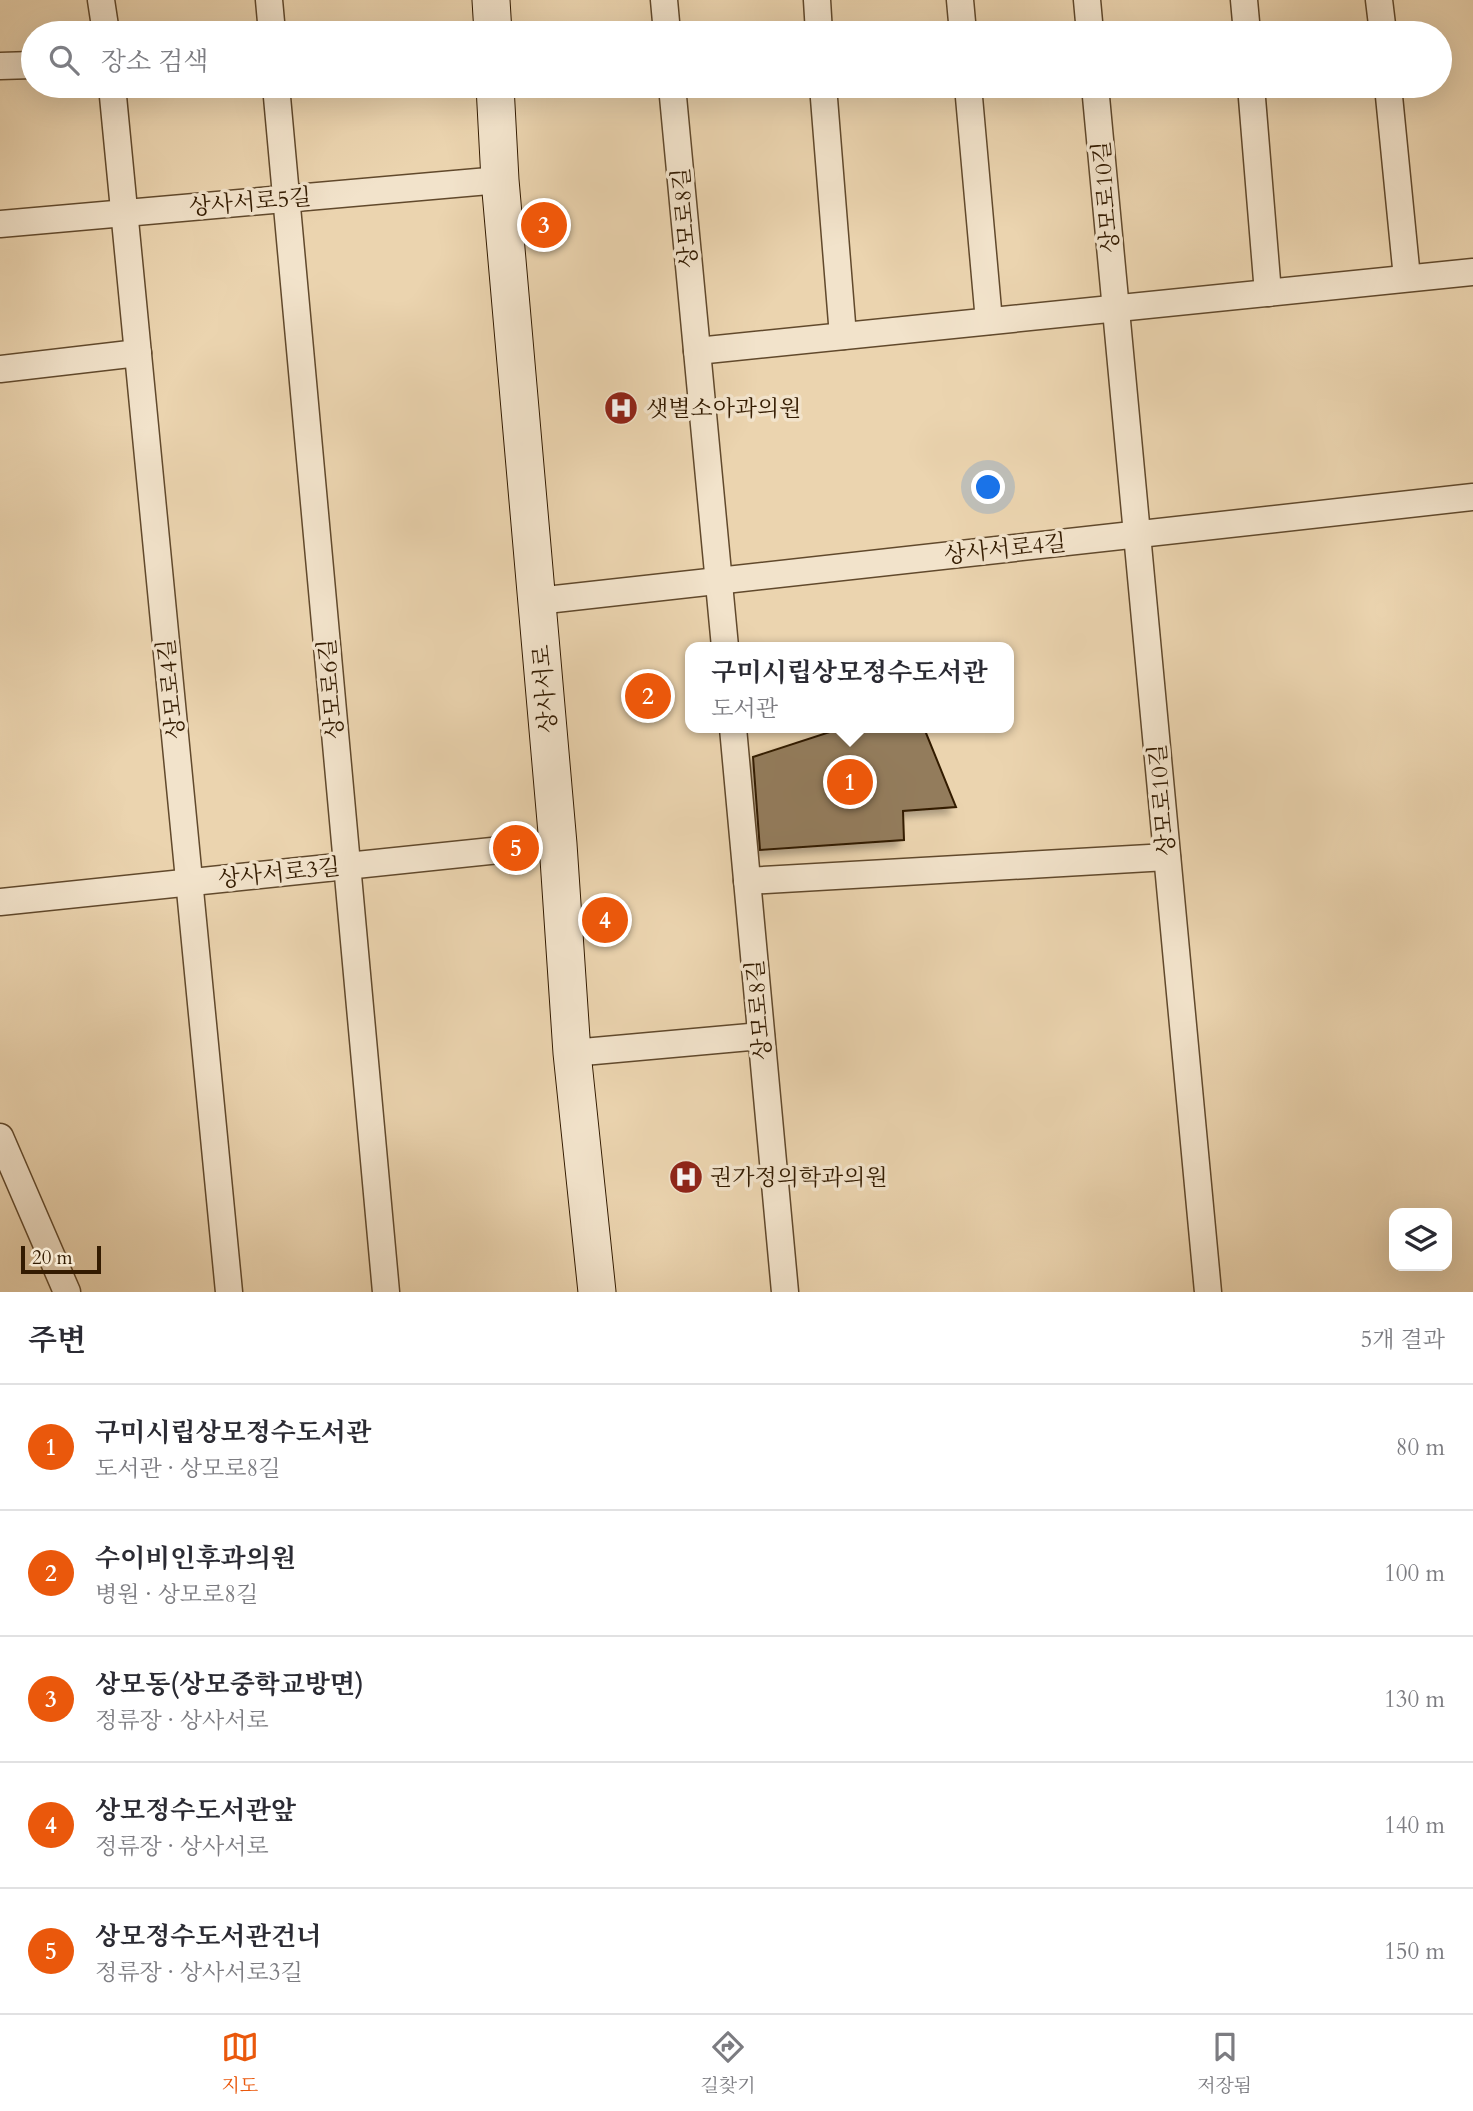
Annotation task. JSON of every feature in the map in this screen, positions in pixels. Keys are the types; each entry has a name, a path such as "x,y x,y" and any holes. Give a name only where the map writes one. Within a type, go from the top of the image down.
{"street":[{"path":"101,0 104,21"},
{"path":"269,0 271,21"},
{"path":"491,0 492,21"},
{"path":"664,0 666,21"},
{"path":"817,0 818,21"},
{"path":"960,0 962,21"},
{"path":"1087,0 1089,21"},
{"path":"1244,0 1246,21"},
{"path":"1379,0 1381,21"},
{"path":"0,66 21,65"},
{"name":"상모로4길","path":"113,98 229,1292"},
{"name":"상모로6길","path":"277,98 386,1292"},
{"name":"상사서로","path":"496,98 500,180 558,844 572,1053 597,1292"},
{"name":"상모로8길","path":"673,98 725,642"},
{"path":"824,98 843,336"},
{"path":"969,98 989,321"},
{"name":"상모로10길","path":"1096,98 1208,1292"},
{"path":"1252,98 1268,293"},
{"path":"1389,98 1407,278"},
{"name":"상사서로5길","path":"0,224 500,180"},
{"path":"697,351 1473,272"},
{"path":"0,369 138,353"},
{"name":"상사서로4길","path":"537,601 1473,497"},
{"name":"상모로8길","path":"733,733 785,1292"},
{"name":"상사서로3길","path":"0,902 558,844"},
{"path":"747,881 1167,857"},
{"path":"572,1053 761,1036"},
{"path":"0,1137 67,1292"}],"building":[{"path":"827,733 926,733 956,807 903,811 904,840 760,850 753,757"}],"place":[{"name":"상모동(상모중학교방면)","path":"544,225"},
{"name":"샛별소아과의원","path":"621,408"},
{"name":"수이비인후과의원","path":"648,696"},
{"name":"구미시립상모정수도서관","path":"850,782"},
{"name":"상모정수도서관건너","path":"516,848"},
{"name":"상모정수도서관앞","path":"605,920"},
{"name":"권가정의학과의원","path":"686,1177"}]}
